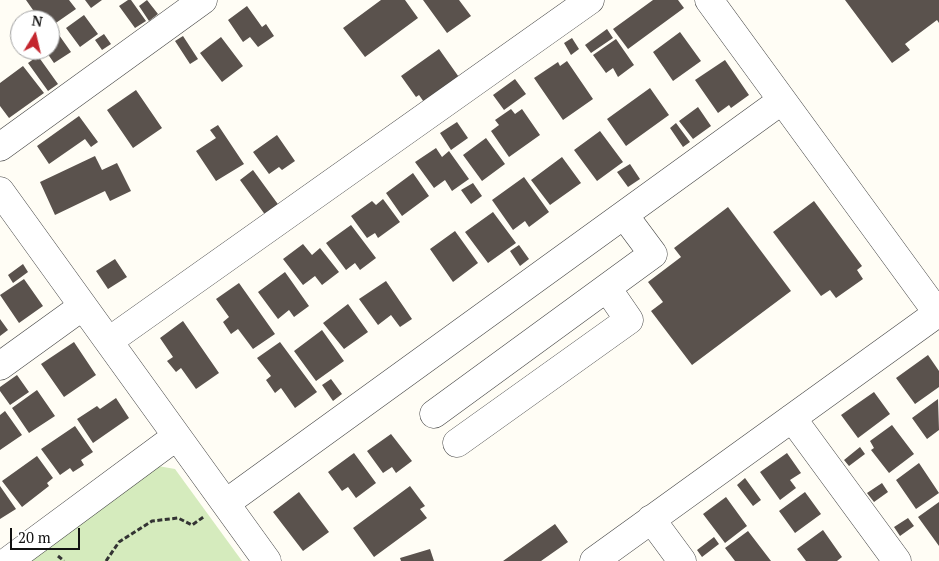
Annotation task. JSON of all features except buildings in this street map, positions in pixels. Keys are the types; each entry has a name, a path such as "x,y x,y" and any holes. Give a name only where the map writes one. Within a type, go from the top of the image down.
{"street":[{"path":"0,147 203,0"},
{"path":"109,341 590,0"},
{"path":"594,561 939,313 781,101 709,0"},
{"path":"226,503 781,101"},
{"path":"0,191 267,561"},
{"path":"434,414 653,254 624,215"},
{"path":"456,444 630,320 607,288"},
{"path":"0,366 83,306"},
{"path":"516,355 536,387"},
{"path":"792,418 897,561"},
{"path":"8,561 176,436"},
{"path":"651,519 682,561"}],"path":[{"path":"106,561 118,542 152,521 178,518 192,525 226,503"}],"green space":[{"path":"158,466 175,469 242,561 29,561"}]}
